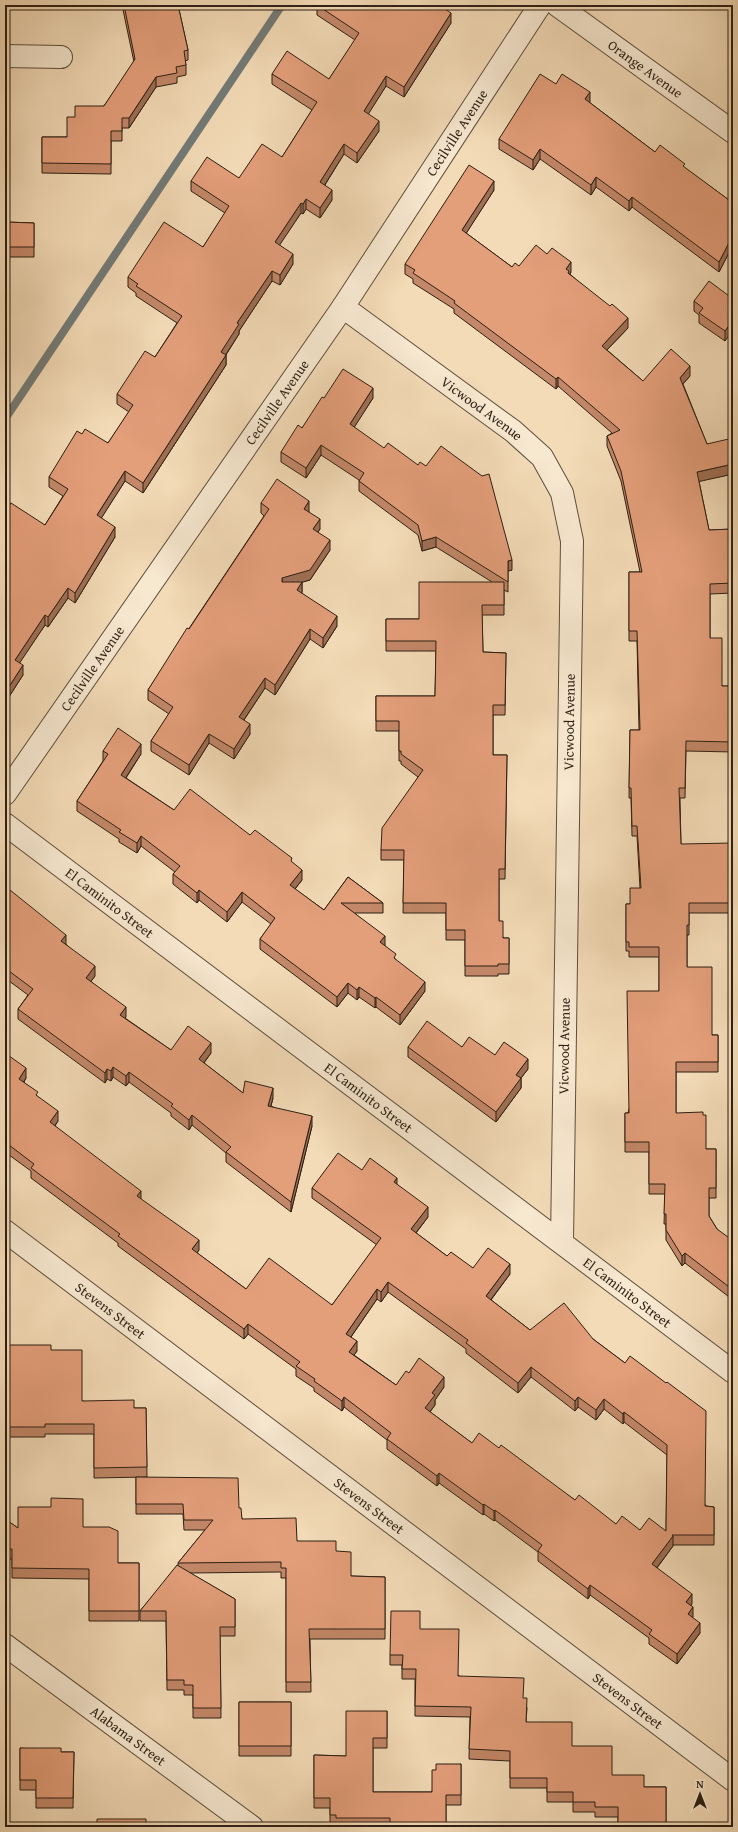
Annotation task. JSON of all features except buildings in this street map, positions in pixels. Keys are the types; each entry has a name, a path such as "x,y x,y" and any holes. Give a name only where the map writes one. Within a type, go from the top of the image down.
{"street":[{"name":"Cecilville Avenue","path":"5,794 343,308 540,5"},
{"name":"Orange Avenue","path":"558,5 733,132"},
{"path":"5,56 61,57"},
{"name":"Vicwood Avenue","path":"343,308 513,431 542,457 562,493 572,541 562,1242"},
{"name":"El Caminito Street","path":"5,824 733,1372"},
{"name":"Stevens Street","path":"5,1231 733,1780"},
{"name":"Alabama Street","path":"5,1645 252,1827"}],"waterway":[{"path":"5,419 282,5"}]}
